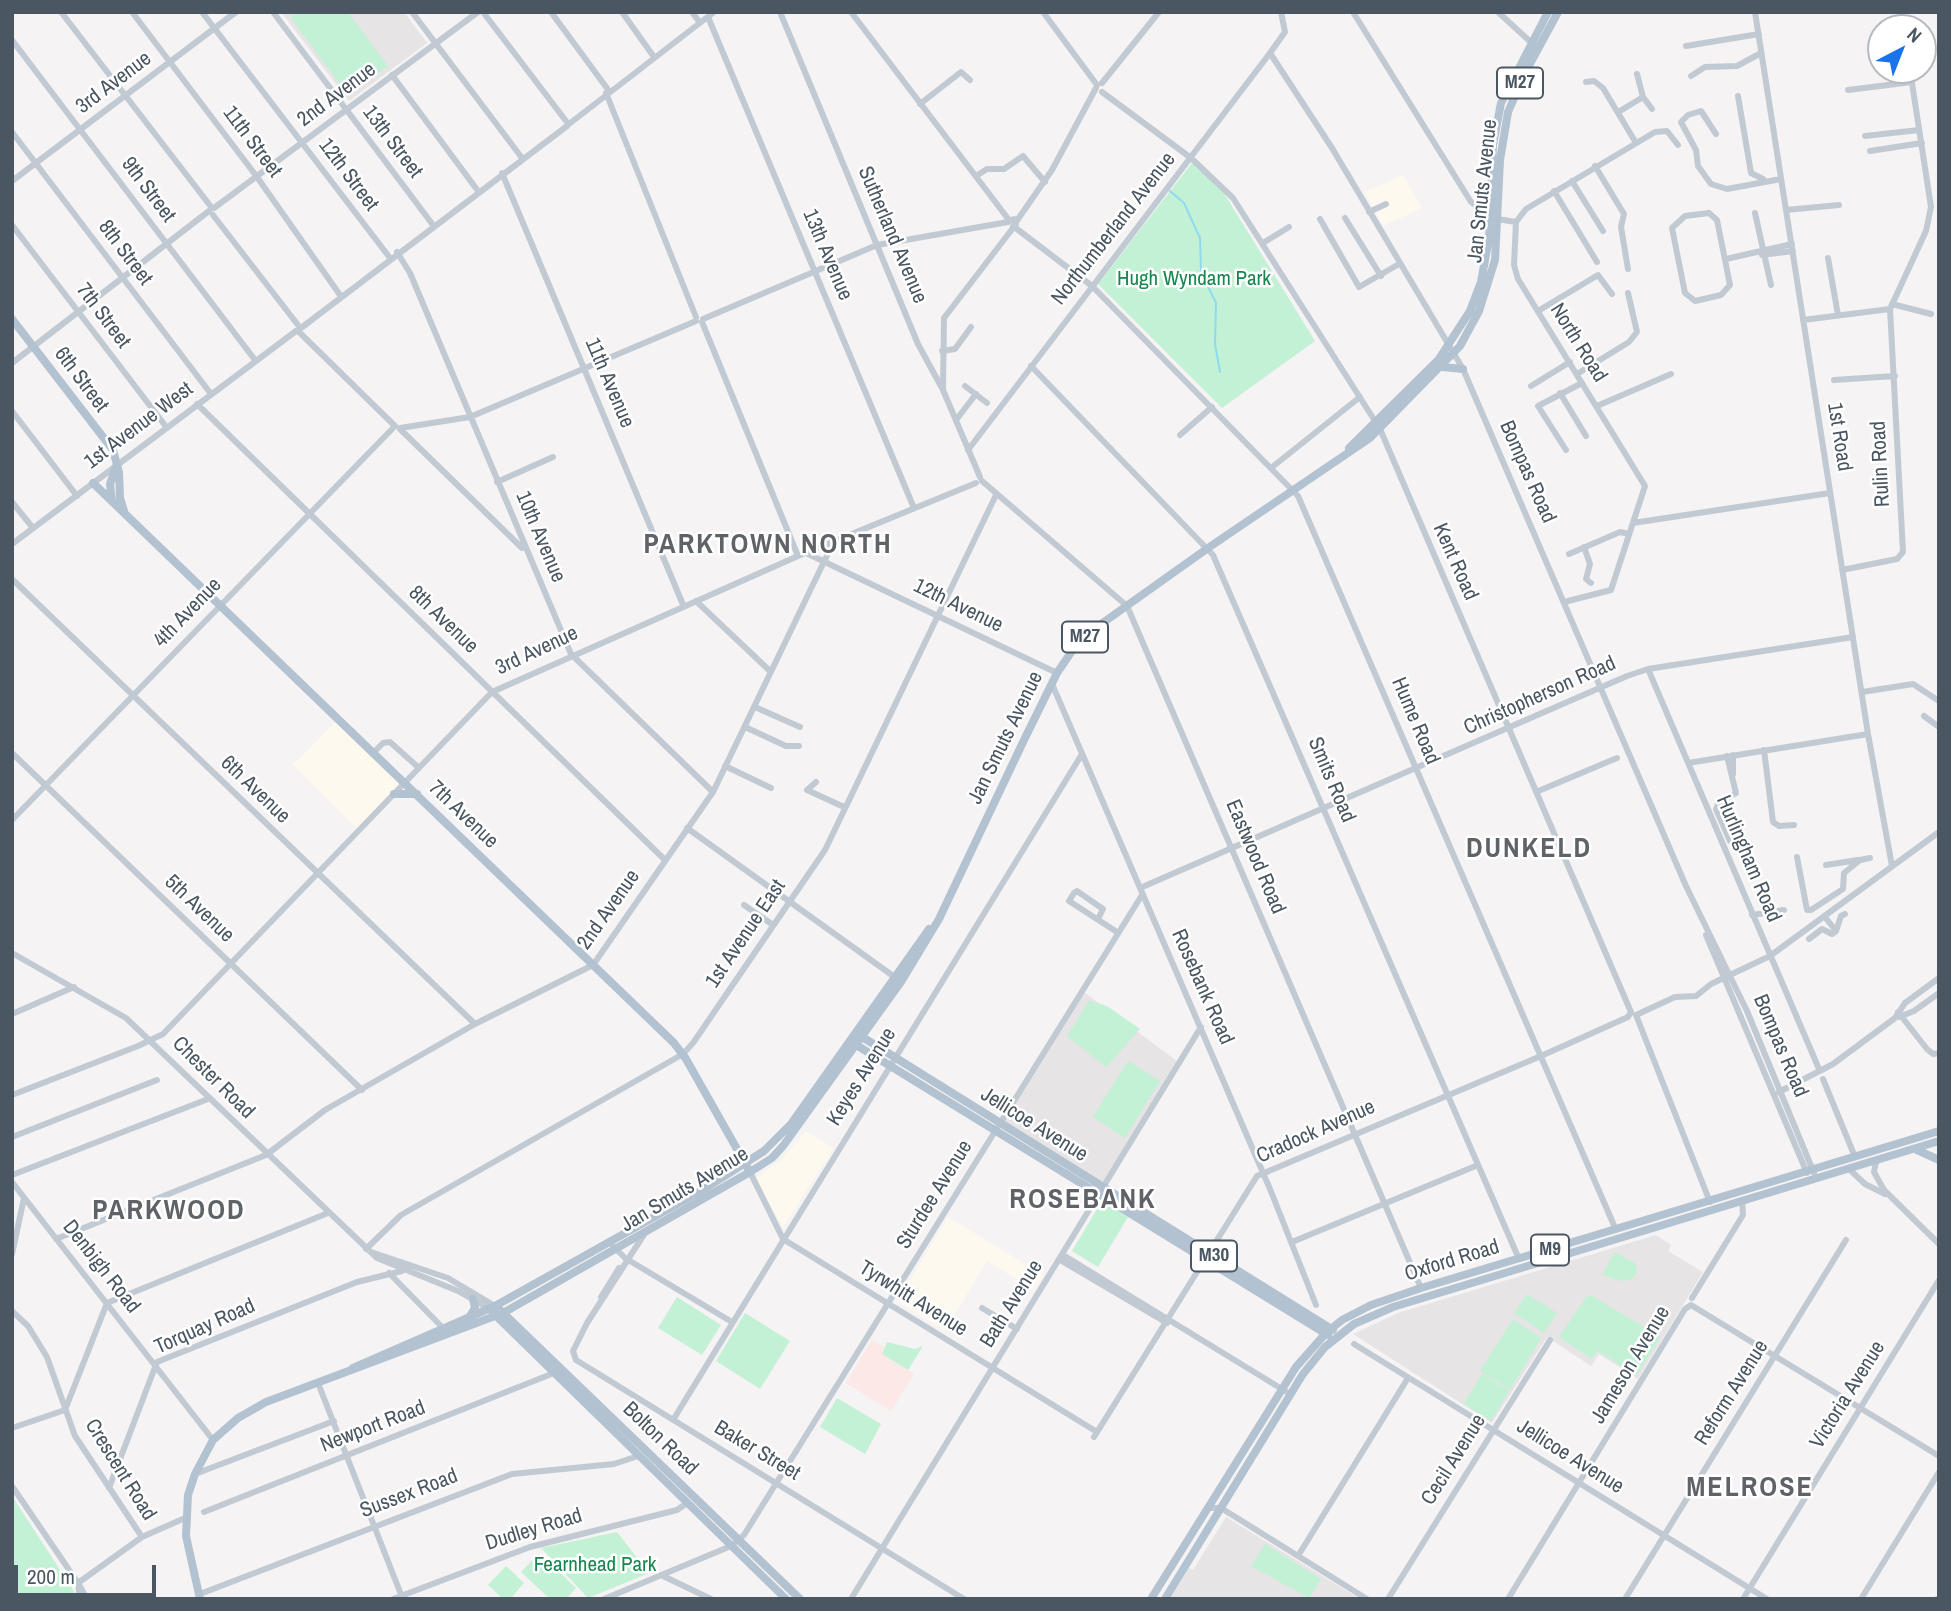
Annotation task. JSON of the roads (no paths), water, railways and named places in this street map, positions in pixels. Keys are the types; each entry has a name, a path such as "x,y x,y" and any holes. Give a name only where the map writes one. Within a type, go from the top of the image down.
{"main road":[{"name":"Jan Smuts Avenue","path":"200,1597 187,1548 186,1518 195,1474 214,1440 243,1415 318,1382 500,1315 616,1251 783,1146 939,919 1057,673 1085,637 1345,453 1442,367 1453,349 1478,290 1494,219 1506,120 1548,12"},
{"name":"Jan Smuts Avenue","path":"1494,219 1491,200 1493,145 1501,103 1558,12"},
{"name":"6th Street","path":"12,319 113,450 117,464"},
{"name":"Jan Smuts Avenue","path":"1378,426 1453,349"},
{"path":"1442,367 1463,369"},
{"path":"112,501 110,484 117,464"},
{"path":"117,464 120,498 125,514"},
{"name":"7th Avenue","path":"93,483 683,1054 748,1168"},
{"path":"394,794 417,794"},
{"name":"Jellicoe Avenue","path":"858,1034 997,1127 1328,1330 1335,1338"},
{"name":"Jellicoe Avenue","path":"852,1042 889,1067 997,1127"},
{"name":"Oxford Road","path":"1754,1194 1810,1170 1939,1131"},
{"path":"1910,1141 1939,1153"},
{"name":"Oxford Road","path":"1151,1599 1281,1388 1328,1330 1371,1305 1519,1259 1813,1180 1939,1142"},
{"path":"1917,1150 1939,1160"},
{"name":"Jan Smuts Avenue","path":"350,1370 363,1362 468,1319 748,1168"},
{"name":"Oxford Road","path":"1165,1599 1311,1361 1335,1338 1371,1315 1521,1269 1617,1233"},
{"path":"1519,1259 1521,1269"},
{"path":"1421,1288 1425,1298"},
{"path":"468,1319 475,1308 473,1299"},
{"path":"515,1323 513,1314 522,1302"},
{"name":"Bolton Road","path":"491,1307 554,1373 786,1599"},
{"name":"Bolton Road","path":"500,1315 515,1323 800,1599"}],"street":[{"path":"61,12 213,211 297,328 526,551"},
{"name":"11th Street","path":"132,12 257,177 340,295"},
{"name":"12th Street","path":"202,12 390,258"},
{"name":"3rd Avenue","path":"12,181 236,12"},
{"name":"13th Street","path":"272,12 433,225"},
{"path":"412,12 522,158"},
{"path":"551,12 607,92 798,556"},
{"path":"621,12 654,57"},
{"path":"692,12 700,23"},
{"name":"Sutherland Avenue","path":"780,12 918,344 956,420 978,479"},
{"path":"851,12 1013,223"},
{"path":"1042,12 1101,87"},
{"path":"943,390 942,322 946,314 1045,182 1091,99 1159,12"},
{"name":"Northumberland Avenue","path":"968,450 1270,53 1285,29 1281,12"},
{"path":"1353,12 1471,202 1494,219 1516,222 1522,211 1595,166 1664,131 1678,145"},
{"path":"1498,12 1535,46"},
{"name":"1st Road","path":"1755,12 1868,734 1892,866"},
{"path":"479,14 566,123"},
{"name":"2nd Avenue","path":"12,363 392,75 479,14"},
{"name":"1st Avenue West","path":"12,544 711,15"},
{"name":"13th Avenue","path":"711,15 914,508"},
{"path":"1686,46 1759,34"},
{"name":"9th Street","path":"12,40 255,360"},
{"name":"Bompas Road","path":"1270,53 1463,369 1778,1092 1813,1180"},
{"path":"1691,76 1706,67 1737,66 1761,53"},
{"path":"920,104 961,72 970,80"},
{"path":"1637,74 1643,97 1652,109"},
{"path":"392,75 478,191"},
{"path":"1586,82 1600,84 1620,111 1636,143"},
{"path":"1848,90 1896,84"},
{"path":"1891,307 1926,232 1930,213 1912,84"},
{"name":"Kent Road","path":"1101,87 1111,98 1191,158 1233,198 1378,426 1633,1015 1712,1207"},
{"path":"1738,96 1751,173 1765,180"},
{"path":"1620,111 1643,97"},
{"path":"1716,134 1701,111 1691,113 1681,122 1696,150 1698,166 1711,184 1727,189 1781,179"},
{"path":"1865,136 1919,130"},
{"name":"8th Street","path":"12,132 211,394"},
{"path":"1870,151 1922,143"},
{"path":"976,176 987,169 1004,169 1023,156 1045,182"},
{"path":"1595,166 1624,214 1622,241 1628,269"},
{"name":"11th Avenue","path":"502,173 684,607"},
{"path":"1572,181 1603,231"},
{"path":"1555,191 1597,262"},
{"path":"1471,202 1483,207 1491,200"},
{"path":"1369,212 1386,204"},
{"path":"1786,211 1839,205"},
{"path":"1705,212 1712,215 1717,220 1726,259 1730,281 1727,291 1699,301 1691,299 1685,293 1672,238 1674,224 1685,216 1705,212"},
{"path":"1755,213 1771,285"},
{"path":"1345,218 1381,276"},
{"path":"1320,219 1357,285 1362,287 1399,264"},
{"name":"North Road","path":"1516,222 1515,272 1645,483 1611,590 1564,602"},
{"path":"397,428 470,417 877,245 1013,223"},
{"name":"Hume Road","path":"1013,223 1092,286 1294,489 1617,1233"},
{"name":"7th Street","path":"12,225 167,428"},
{"path":"1263,243 1289,228"},
{"path":"1726,259 1792,248"},
{"name":"10th Avenue","path":"397,252 410,273 571,654 713,792"},
{"path":"1828,258 1838,315"},
{"path":"1538,311 1597,275 1612,294"},
{"path":"1577,374 1629,342 1637,332 1628,293"},
{"path":"1803,320 1891,307 1931,314"},
{"name":"Rulin Road","path":"1842,570 1897,559 1903,552 1891,307"},
{"path":"942,351 955,349 971,327"},
{"path":"1531,386 1570,362"},
{"name":"Smits Road","path":"1031,366 1208,548 1216,561 1519,1259"},
{"path":"1597,407 1671,374"},
{"path":"1834,380 1895,376"},
{"path":"1566,450 1538,406 1582,383"},
{"path":"965,386 987,403"},
{"path":"1560,393 1586,436"},
{"path":"956,420 976,394"},
{"path":"1271,468 1360,397"},
{"name":"8th Avenue","path":"197,404 664,860"},
{"path":"1180,435 1212,407"},
{"path":"12,411 77,496"},
{"name":"4th Avenue","path":"12,820 308,515 397,428"},
{"path":"497,482 553,457"},
{"name":"3rd Avenue","path":"12,1095 152,1041 163,1034 492,692 571,654 978,479"},
{"name":"Eastwood Road","path":"978,479 1127,606 1421,1288"},
{"path":"1633,523 1830,493"},
{"name":"1st Avenue East","path":"368,1250 391,1223 422,1202 683,1054 825,850 996,495"},
{"path":"12,502 33,528"},
{"path":"1569,554 1619,533 1629,534"},
{"name":"2nd Avenue","path":"56,1239 266,1155 325,1110 475,1024 593,965 713,792 833,543"},
{"path":"1584,547 1590,564 1586,579 1591,583"},
{"name":"12th Avenue","path":"806,553 1057,673"},
{"name":"6th Avenue","path":"12,579 475,1024"},
{"path":"696,601 771,673"},
{"name":"Christopherson Road","path":"1141,891 1231,847 1648,669 1853,636"},
{"name":"Hurlingham Road","path":"1648,669 1855,1157"},
{"name":"Rosebank Road","path":"1052,684 1201,1027 1316,1305"},
{"path":"1862,692 1913,684 1939,701"},
{"path":"755,706 800,727"},
{"path":"1924,716 1939,727"},
{"path":"745,727 786,746 799,746"},
{"path":"1688,763 1868,734"},
{"path":"373,753 385,742 390,742 419,768"},
{"path":"1764,750 1773,822 1779,827 1794,825"},
{"name":"5th Avenue","path":"12,753 362,1090"},
{"name":"Keyes Avenue","path":"673,1420 1082,754"},
{"path":"1730,755 1735,794 1718,804 1716,809 1730,841 1743,837"},
{"path":"1536,792 1617,758"},
{"path":"725,766 771,788"},
{"path":"816,782 807,790 844,807"},
{"path":"687,828 790,899 898,979"},
{"name":"Cradock Avenue","path":"1096,1434 1169,1322 1251,1183 1262,1173 1675,997 1696,996 1727,976 1770,957 1939,832"},
{"path":"1797,857 1807,910 1843,889 1842,875 1860,860"},
{"path":"1826,865 1870,858"},
{"path":"1098,919 1103,909 1077,891 1074,893 1069,901 1118,932"},
{"name":"Sturdee Avenue","path":"604,1599 663,1576 739,1540 888,1304 1141,891"},
{"path":"1826,898 1834,910"},
{"path":"744,905 773,925"},
{"path":"1752,915 1784,910"},
{"path":"1809,939 1822,929 1832,934 1840,925 1841,916 1845,914"},
{"path":"1825,917 1836,931"},
{"name":"Chester Road","path":"13,954 118,1012 152,1041 266,1155 384,1262 491,1307"},
{"path":"1898,1015 1908,1000 1939,978"},
{"path":"12,1014 74,987"},
{"path":"1778,1092 1819,1073 1898,1015 1939,993"},
{"path":"1898,1015 1927,1049 1933,1054 1939,1053"},
{"name":"Bath Avenue","path":"851,1599 1201,1027"},
{"path":"12,1137 157,1080"},
{"path":"12,1175 208,1098"},
{"path":"1876,1162 1873,1169 1876,1178 1887,1194 1939,1244"},
{"path":"1292,1242 1478,1165"},
{"path":"748,1168 783,1238"},
{"path":"1849,1169 1868,1186 1887,1194"},
{"path":"1868,1186 1875,1183 1876,1178"},
{"name":"Denbigh Road","path":"12,1182 214,1440"},
{"path":"12,1254 24,1197"},
{"name":"Jameson Avenue","path":"1692,1298 1743,1215 1741,1198"},
{"path":"12,1428 65,1410 107,1303 328,1213"},
{"name":"Baker Street","path":"645,1233 599,1304 573,1351 576,1360 964,1599"},
{"name":"Tyrwhitt Avenue","path":"783,1238 1096,1434"},
{"path":"375,1240 381,1254"},
{"name":"Reform Avenue","path":"1625,1599 1846,1240"},
{"path":"611,1242 616,1251 627,1259 732,1322"},
{"name":"Chester Road","path":"368,1250 455,1281 491,1307"},
{"path":"1061,1258 1290,1394"},
{"name":"Torquay Road","path":"109,1488 155,1365 357,1282 389,1273 407,1272"},
{"path":"389,1273 443,1328"},
{"name":"Victoria Avenue","path":"1743,1599 1939,1280"},
{"name":"Jameson Avenue","path":"1508,1599 1685,1309 1691,1305 1701,1308 1776,1355"},
{"path":"982,1308 1017,1329"},
{"name":"Crescent Road","path":"12,1311 28,1326 47,1357 75,1436 142,1537"},
{"name":"Cecil Avenue","path":"1388,1599 1550,1340"},
{"name":"Jellicoe Avenue","path":"1354,1344 1767,1599"},
{"path":"1776,1355 1939,1456"},
{"name":"Newport Road","path":"204,1512 554,1373"},
{"path":"1298,1556 1408,1378"},
{"path":"318,1382 402,1597"},
{"path":"195,1474 334,1421"},
{"name":"Sussex Road","path":"200,1597 512,1474 614,1464 638,1456"},
{"path":"1861,1599 1939,1472"},
{"path":"12,1486 87,1599"},
{"name":"Dudley Road","path":"393,1599 530,1547 677,1510 687,1503"},
{"path":"1208,1508 1221,1508 1367,1599"},
{"path":"78,1583 142,1537 186,1518"},
{"path":"663,1576 711,1599"},
{"path":"78,1583 80,1599"}],"waterway":[{"path":"1170,191 1184,203 1200,238 1201,272 1216,303 1215,344 1220,372"}],"district":[{"name":"PARKTOWN NORTH","path":"768,545"},
{"name":"DUNKELD","path":"1529,849"},
{"name":"ROSEBANK","path":"1083,1200"},
{"name":"PARKWOOD","path":"169,1211"},
{"name":"MELROSE","path":"1750,1488"}],"park label":[{"name":"Hugh Wyndam Park","path":"1194,279"},
{"name":"Fearnhead Park","path":"595,1565"}]}
